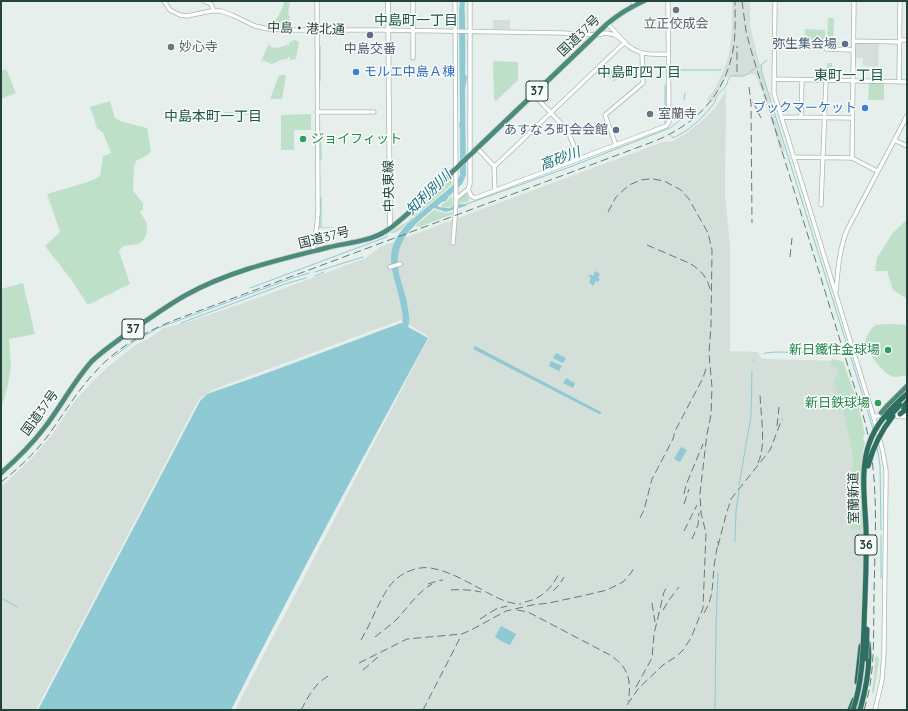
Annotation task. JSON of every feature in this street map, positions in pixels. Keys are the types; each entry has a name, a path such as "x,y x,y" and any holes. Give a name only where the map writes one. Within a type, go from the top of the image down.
{"highway":[{"name":"国道37号","path":"1,473 34,441 82,373 93,361 120,338 187,294 230,275 371,237 387,230 404,218 608,24 634,3 644,1"},
{"path":"881,413 907,386"},
{"path":"864,478 863,460 871,432 883,414 907,390"},
{"name":"室蘭新道","path":"853,710 861,678 865,607 866,546 864,478 866,455 873,435 879,424 888,412 907,394"},
{"name":"室蘭新道","path":"859,709 860,696 865,675 867,638 869,568 868,466 872,445 879,430 907,398"},
{"path":"900,414 905,408 907,402"},
{"path":"868,466 882,431 893,416 905,408"},
{"path":"850,710 858,681 862,623 865,607"}],"main road":[{"name":"中央東線","path":"388,1 390,228"}],"street":[{"name":"中島・港北通","path":"164,1 168,8 173,12 183,15 221,11 255,26 268,29 468,32"},
{"path":"204,1 211,4 214,11"},
{"path":"313,252 318,212 317,1"},
{"path":"413,1 413,58"},
{"path":"453,243 458,167 457,31 455,1"},
{"path":"456,199 468,189 470,184 468,32 470,1"},
{"path":"468,189 473,198 495,191 663,128 668,124 668,1"},
{"path":"775,1 774,93 873,416 882,448 886,470 884,648 882,680 875,710"},
{"path":"852,158 854,1"},
{"path":"899,82 900,1"},
{"path":"608,24 634,50 653,55 668,54"},
{"path":"468,32 562,33 596,35 606,33 612,34 625,42"},
{"path":"853,41 907,40"},
{"path":"494,165 496,165 625,42"},
{"path":"826,49 853,50"},
{"path":"616,145 605,115 643,83 642,53"},
{"path":"774,79 907,82"},
{"path":"801,117 802,80"},
{"path":"821,205 826,80"},
{"path":"534,95 568,131 579,159"},
{"path":"245,112 256,112"},
{"path":"318,112 374,112"},
{"path":"781,117 852,118"},
{"path":"836,293 838,262 844,239 851,221 906,119"},
{"path":"894,140 907,146"},
{"path":"477,148 494,165 495,191"},
{"path":"793,157 852,158 877,171"},
{"path":"390,267 400,264"},
{"path":"873,416 881,413 907,415"},
{"path":"873,416 907,415"}],"shaded area":[{"path":"732,1 750,1 750,24 752,34 766,89 785,151 781,153 762,91 755,74 726,77 711,103 707,99 716,87 728,58 732,28"},
{"path":"493,20 510,20 510,29 493,29"},
{"path":"857,43 879,44 878,67 863,66 863,58 856,58"},
{"path":"726,89 725,194 730,246 730,351 757,352 761,358 765,359 841,361 857,411 865,461 862,645 867,678 861,710 235,710 429,337 401,320 212,390 199,399 36,710 1,710 1,487 34,456 54,432 74,402 110,365 134,346 150,338 164,328 188,322 255,299 366,258 380,247 663,142 673,141 684,135 703,120 716,107"}],"green space":[{"path":"285,1 290,1 288,26 273,26 278,17"},
{"path":"828,18 834,18 834,48 827,47"},
{"path":"805,29 825,30 825,47 804,47"},
{"path":"456,39 458,39 458,105 457,105"},
{"path":"467,39 469,39 469,105 468,105"},
{"path":"295,40 299,42 296,59 290,60 289,56 287,59 271,64 263,60 260,64 269,43 270,47 273,48 287,45 287,43 289,46 289,43"},
{"path":"319,46 321,46 321,81 319,81"},
{"path":"494,61 518,62 518,80 496,101 494,100"},
{"path":"827,63 832,63 832,78 826,77"},
{"path":"605,64 618,78 614,82 600,68"},
{"path":"6,69 16,93 1,99 1,71"},
{"path":"279,75 286,75 282,99 270,99"},
{"path":"869,83 883,83 883,100 868,100"},
{"path":"110,101 115,118 123,122 147,128 151,151 149,154 136,161 134,168 133,191 143,203 143,209 140,212 147,223 147,231 141,242 138,244 124,246 119,251 130,284 90,304 87,304 70,278 45,246 60,232 47,194 91,181 100,176 103,156 111,153 103,133 97,128 90,107"},
{"path":"311,114 311,130 294,130 294,150 281,150 281,115"},
{"path":"319,131 321,131 322,160 320,160"},
{"path":"451,179 452,184 401,229 395,233 389,233 407,222"},
{"path":"464,194 468,195 469,201 458,204 459,200"},
{"path":"452,196 453,206 443,208 441,205"},
{"path":"320,197 322,197 322,227 334,228 319,228"},
{"path":"434,210 446,213 452,212 453,214 419,227 415,226"},
{"path":"907,219 907,299 893,290 887,271 875,271 877,258 892,234"},
{"path":"23,283 35,334 9,339 11,366 8,385 1,409 1,289"},
{"name":"新日鐵住金球場","path":"877,325 907,325 907,375 894,377 889,375 877,363 864,344 872,328"},
{"path":"832,359 842,361 844,364 858,404 865,434 863,437 865,444 861,456 863,529 859,530 851,529 853,469 852,447 834,382 839,371 837,368 830,365"},
{"path":"877,656 879,659 873,693 875,658"}],"water":[{"path":"460,1 465,1 465,74 467,77 465,89 466,175 462,184 449,196 446,201 437,206 449,208 465,204 466,206 446,212 434,208 412,228 406,236 399,252 398,262 399,273 409,312 408,327 428,338 328,523 231,710 38,710 200,401 207,394 401,323 402,324 402,313 391,264 393,245 398,235 407,224 452,186 458,180 460,175"},
{"path":"595,271 600,274 598,278 600,279 598,282 596,281 593,286 589,282 591,278 589,277 590,274 593,276"},
{"path":"475,346 601,412 601,414 473,349"},
{"path":"556,353 566,358 563,363 553,358"},
{"path":"551,361 562,366 559,371 549,366"},
{"path":"566,378 575,383 573,388 563,383"},
{"path":"681,447 687,450 680,462 674,459"},
{"path":"501,626 509,630 503,642 495,637"},
{"path":"509,630 516,634 510,645 503,642"}],"waterway":[{"path":"761,65 767,60"},
{"path":"761,65 762,73 850,355"},
{"path":"671,135 673,138 679,135 701,118 715,102 730,77 746,75 755,68"},
{"path":"673,78 674,70 721,70"},
{"path":"665,85 665,123"},
{"name":"高砂川","path":"684,100 685,93"},
{"name":"高砂川","path":"464,205 567,168 670,128 684,117 685,110"},
{"path":"225,113 242,113"},
{"path":"374,242 388,236"},
{"path":"250,288 373,242"},
{"path":"315,272 363,257"},
{"path":"315,276 324,272"},
{"path":"113,357 133,342 158,328 309,273"},
{"path":"181,323 285,284 306,278"},
{"path":"764,354 776,352 849,352"},
{"path":"851,358 873,429"},
{"path":"739,485 751,416 752,371"},
{"path":"877,447 880,465 881,530"},
{"path":"735,541 736,511 739,491"},
{"path":"881,535 881,578"},
{"path":"715,710 718,574"},
{"path":"1,598 18,607"}],"railway":[{"path":"1,482 26,461 42,443 70,403 96,371 122,348 151,331 172,321 655,141 683,126 696,117 706,106 716,94 723,81 729,66 734,44 735,1"},
{"path":"742,1 750,47 863,415 872,460 875,505 874,639 872,668 868,696 864,710"},
{"path":"737,46 737,72"},
{"path":"749,87 751,104 752,223"},
{"path":"753,102 761,118"},
{"path":"608,212 616,197 629,185 648,179 664,181 681,190 689,199 708,233 712,250 709,354 712,387 711,415 707,434 700,493 701,513 706,533 703,608 691,638 683,650 663,665 638,689 627,705"},
{"path":"790,257 792,238"},
{"path":"647,245 693,265 705,277 710,289"},
{"path":"640,518 644,510 652,479 703,378 707,365"},
{"path":"758,463 761,455 763,438 760,392"},
{"path":"777,426 779,407"},
{"path":"718,546 731,499 770,450 782,419"},
{"path":"684,494 686,485 703,444"},
{"path":"684,504 689,489"},
{"path":"684,531 697,505"},
{"path":"692,539 698,525 699,513"},
{"path":"704,613 711,596 718,541"},
{"path":"359,663 407,639 462,634 506,611 607,590 623,582 635,566"},
{"path":"361,640 389,587 398,577 412,570 428,568 444,571 499,599 515,604 521,604"},
{"path":"525,602 537,598 545,592 559,574"},
{"path":"553,591 564,577"},
{"path":"428,584 443,580"},
{"path":"375,637 394,622 418,595 432,584"},
{"path":"636,687 652,658 654,634 664,592 668,585"},
{"path":"663,610 679,587"},
{"path":"451,590 481,592"},
{"path":"652,603 655,622"},
{"path":"480,619 496,609 507,606"},
{"path":"517,610 528,612 610,655 620,663 628,676 628,701"},
{"path":"423,710 460,638"},
{"path":"363,670 378,657"},
{"path":"301,710 316,686 330,675"}],"place":[{"name":"立正佼成会","path":"676,10"},
{"name":"中島交番","path":"370,35"},
{"name":"弥生集会場","path":"845,44"},
{"name":"妙心寺","path":"171,47"},
{"name":"モルエ中島Ａ棟","path":"356,72"},
{"name":"ブックマーケット","path":"865,108"},
{"name":"室蘭寺","path":"650,114"},
{"name":"あすなろ町会会館","path":"616,130"},
{"name":"ジョイフィット","path":"303,139"},
{"name":"新日鐵住金球場","path":"888,350"},
{"name":"新日鉄球場","path":"878,403"}],"district":[{"name":"中島町一丁目","path":"416,21"},
{"name":"中島町四丁目","path":"639,73"},
{"name":"東町一丁目","path":"849,76"},
{"name":"中島本町一丁目","path":"213,117"}],"water label":[{"name":"知利別川","path":"429,193"}]}
